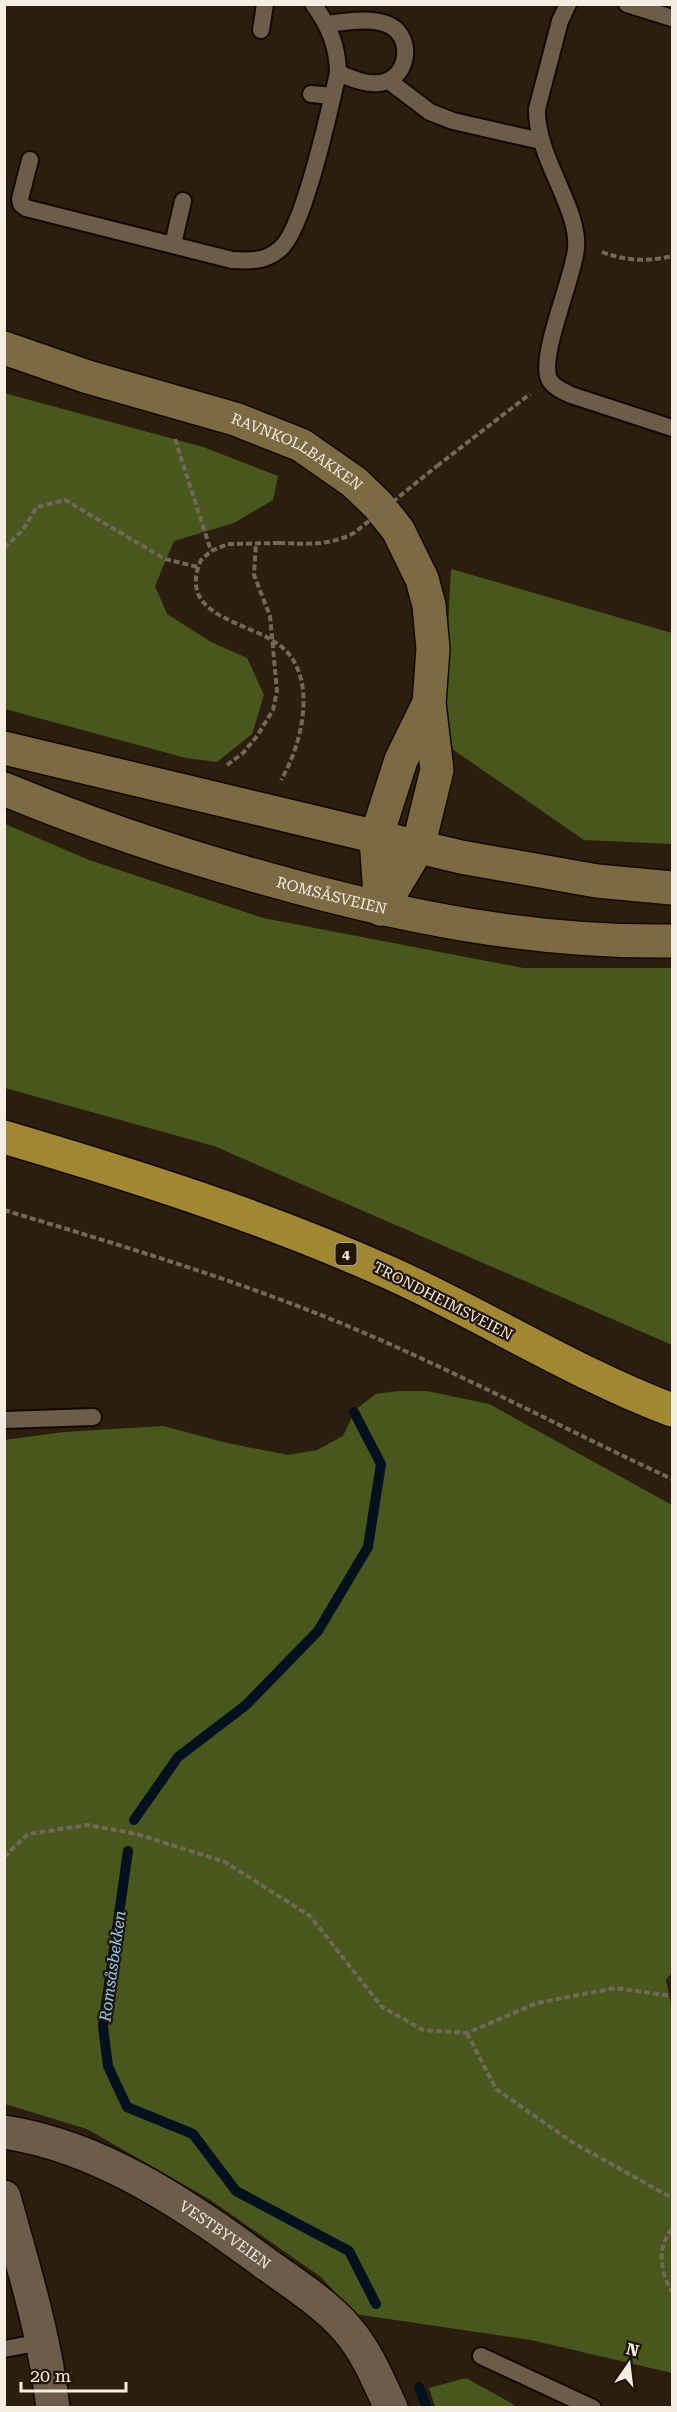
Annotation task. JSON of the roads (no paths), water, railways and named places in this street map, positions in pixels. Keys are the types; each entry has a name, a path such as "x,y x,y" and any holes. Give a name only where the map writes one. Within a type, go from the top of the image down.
{"highway":[{"name":"TRONDHEIMSVEIEN","path":"4,1137 185,1193 289,1230 393,1274 534,1347 672,1410"}],"street":[{"name":"RAVNKOLLBAKKEN","path":"4,348 235,419 301,445 346,476 378,506 398,530 411,554 429,604 433,649 429,703 437,770 418,847 381,909"},
{"name":"RAVNKOLLBAKKEN","path":"381,909 376,838 401,760 429,703"},
{"path":"4,748 418,847 529,870 672,888"},
{"name":"ROMSÅSVEIEN","path":"4,789 104,828 217,865 381,909 525,935 625,941 672,940"},
{"name":"VESTBYVEIEN","path":"4,2132 42,2138 102,2162 194,2211 290,2281 346,2327 370,2362 391,2408"},
{"path":"4,2197 42,2342 52,2408"}],"lane":[{"path":"261,30 265,4"},
{"path":"30,160 20,200 26,208 232,260 252,262 267,258 282,248 299,216 338,74 338,57 326,24 313,4"},
{"path":"568,4 560,21 537,109 536,124 569,214 576,242 573,265 547,361 549,379 555,387 571,395 672,428"},
{"path":"627,4 672,18"},
{"path":"326,24 380,22 397,31 403,40 405,59 397,75 389,81 373,83 338,74"},
{"path":"389,81 430,112 453,121 541,141"},
{"path":"311,94 333,96"},
{"path":"173,244 183,201"},
{"path":"4,1420 93,1417"},
{"path":"4,2349 42,2342"},
{"path":"481,2356 593,2408"}],"waterway":[{"name":"Romsåsbekken","path":"134,1820 178,1757 246,1705 318,1631 368,1547 381,1464 354,1412"},
{"name":"Romsåsbekken","path":"128,1851 103,2026 108,2066 127,2107 193,2134 236,2191 349,2251 376,2304"},
{"name":"Romsåsbekken","path":"419,2387 427,2408"}]}
